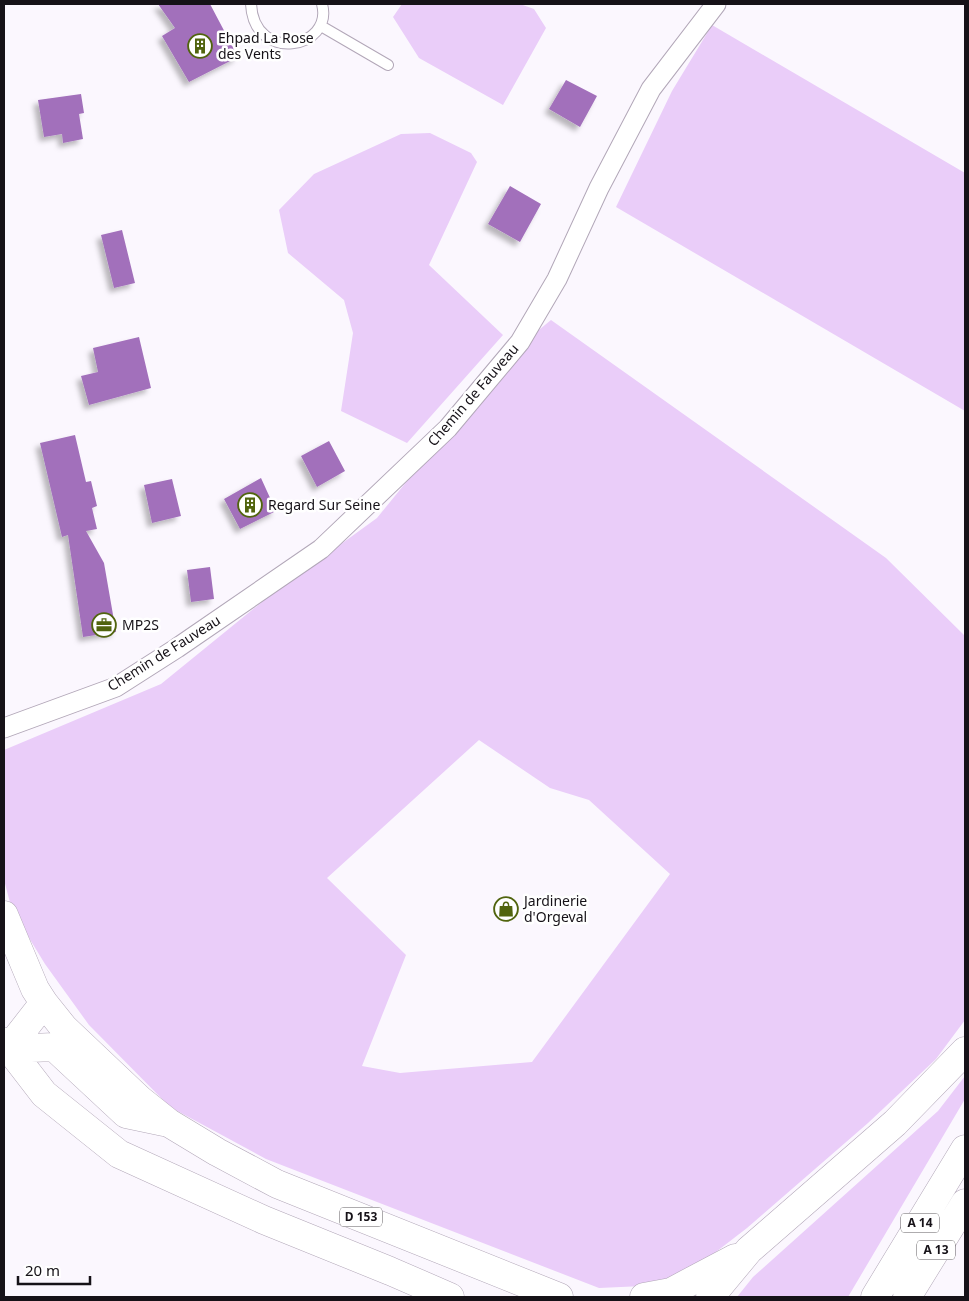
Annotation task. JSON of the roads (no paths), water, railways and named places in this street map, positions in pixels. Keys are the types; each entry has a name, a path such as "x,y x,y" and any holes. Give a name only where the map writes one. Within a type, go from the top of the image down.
{"main road":[{"name":"D 153","path":"4,915 35,989 44,1003 64,1028 139,1099 169,1123 217,1152 278,1184 559,1297"},
{"path":"44,1003 6,1045 44,1094 119,1154 264,1220 450,1297"},
{"name":"D 153","path":"6,1045 54,1047 126,1114 169,1123"},
{"path":"710,1297 750,1250 895,1122 965,1051"},
{"name":"A 14","path":"875,1297 965,1149"},
{"name":"A 13","path":"907,1297 965,1203"},
{"path":"644,1297 671,1292 750,1250"}],"street":[{"name":"Chemin de Fauveau","path":"4,728 116,687 178,648 321,549 448,428 520,342 557,279 599,188 651,89 716,4"}],"lane":[{"path":"251,4 251,17 262,34 280,44 304,42 321,26 324,12 322,4"},
{"path":"321,26 388,65"}],"place":[{"name":"Ehpad La Rose des Vents","path":"200,46"},
{"name":"Regard Sur Seine","path":"250,505"},
{"name":"MP2S","path":"104,625"},
{"name":"Jardinerie d'Orgeval","path":"506,909"}]}
